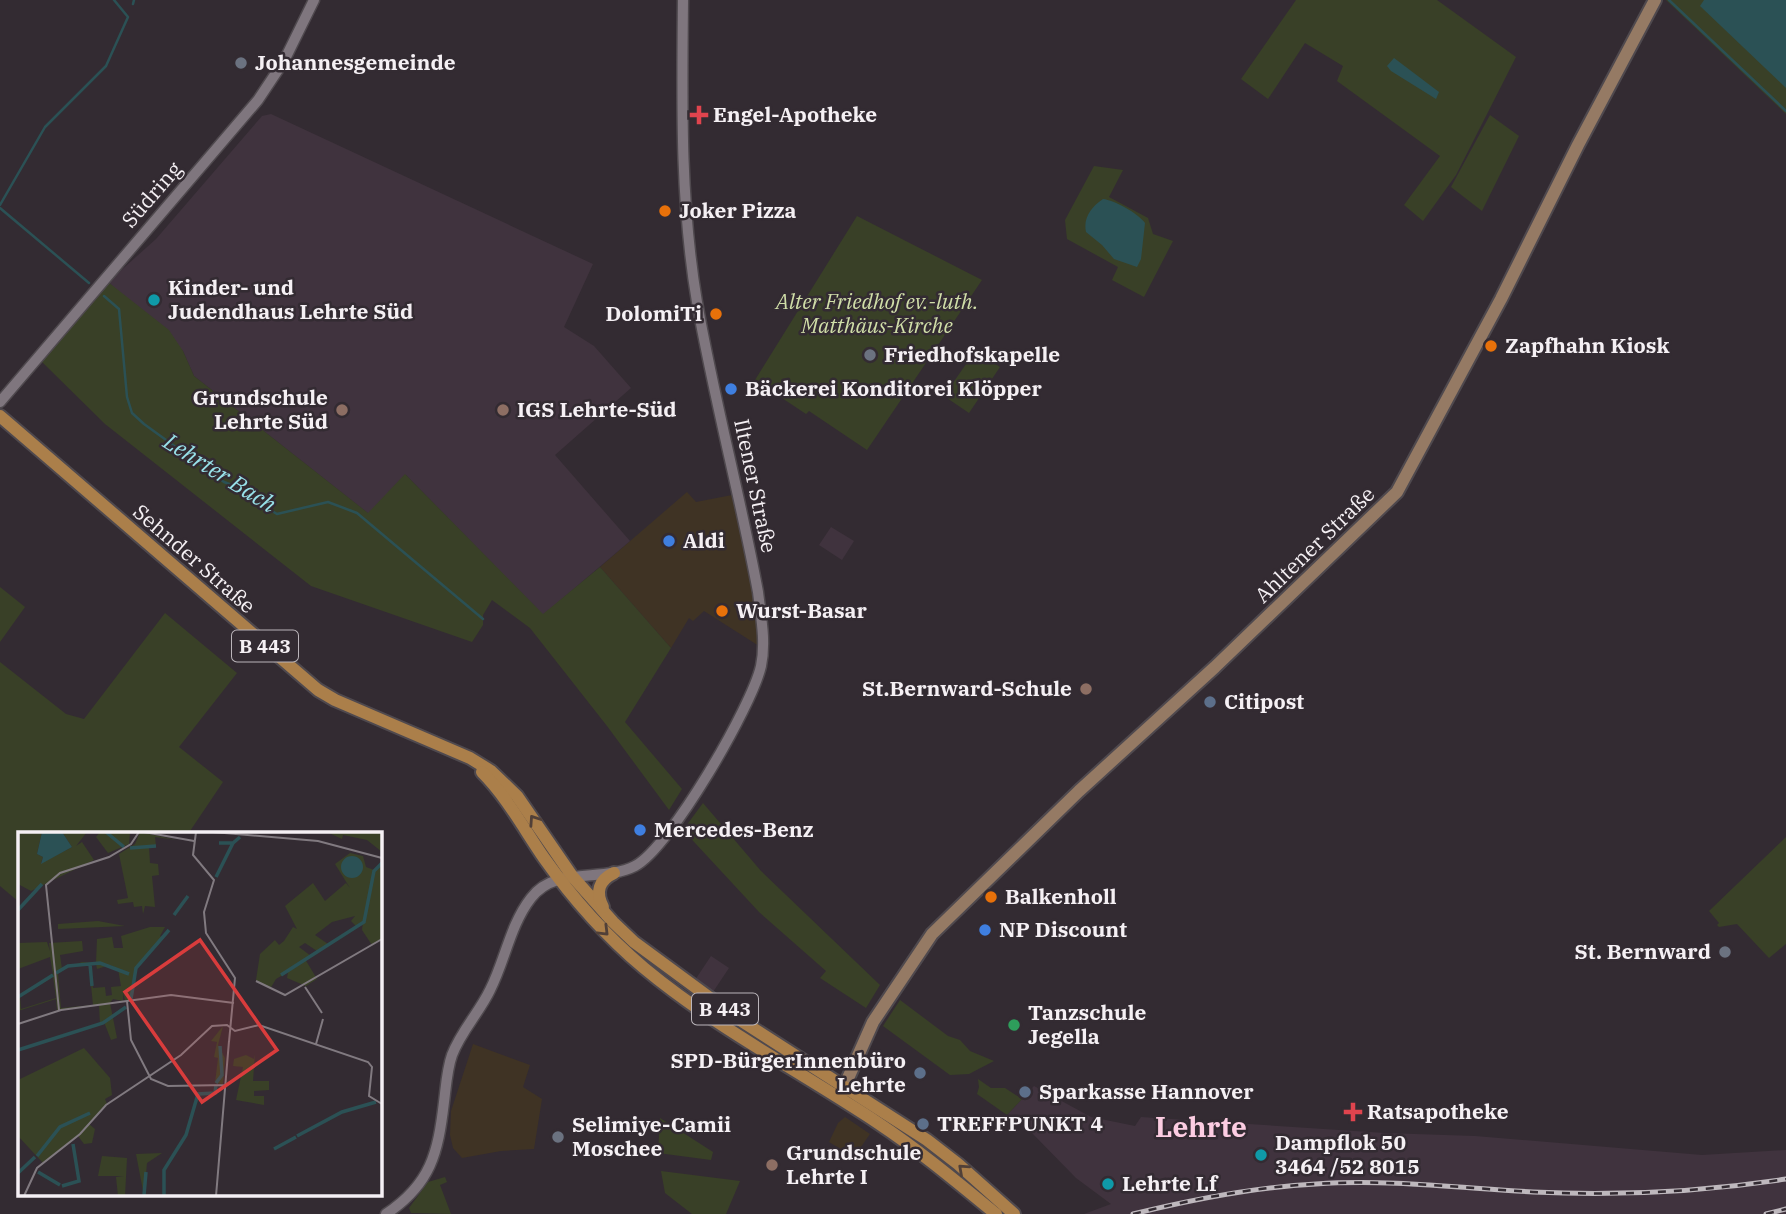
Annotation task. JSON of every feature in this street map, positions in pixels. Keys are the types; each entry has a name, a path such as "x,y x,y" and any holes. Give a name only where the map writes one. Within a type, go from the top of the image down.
{"main road":[{"name":"Ahltener Straße","path":"839,1098 873,1022 932,934 1079,791 1215,667 1397,492 1501,299 1655,0"},
{"name":"Sehnder Straße","path":"0,416 302,678 335,700 468,760 493,784 566,878"},
{"path":"613,922 598,893 601,883 614,873"},
{"name":"B 443","path":"566,878 658,961 704,995 929,1141 1014,1214"},
{"name":"B 443","path":"566,878 590,917 653,975 731,1031 918,1151 996,1214"}],"street":[{"name":"Südring","path":"0,402 258,100 284,61 314,0"},
{"name":"Iltener Straße","path":"566,878 614,873 634,867 649,856 685,808 737,725 755,686 764,650 758,592 697,302 684,192 683,0"},
{"path":"386,1214 416,1190 433,1159 452,1055 490,989 520,916 537,892 566,878"}],"shaded area":[{"path":"271,114 593,264 564,327 594,346 631,388 555,455 630,541 543,615 406,475 369,514 194,376 183,351 108,282 156,239 262,116"},
{"path":"687,492 696,502 732,495 752,588 759,646 704,611 693,621 689,618 671,648 600,567"},
{"path":"831,527 854,541 842,560 819,545"},
{"path":"711,956 729,968 713,992 695,980"},
{"path":"473,1044 530,1065 523,1087 542,1099 534,1149 501,1151 462,1158 453,1148 450,1135 451,1111"},
{"path":"1034,1086 1091,1117 1135,1126 1141,1117 1385,1133 1475,1136 1702,1155 1786,1150 1786,1214 1084,1214 1111,1204 1076,1178 1032,1133 1007,1115"},
{"path":"845,1117 870,1134 854,1157 829,1142 838,1123"}],"green space":[{"path":"1296,0 1437,0 1516,57 1456,175 1423,221 1404,205 1440,156 1337,81 1343,66 1305,43 1268,99 1241,79"},
{"path":"1666,0 1786,0 1786,114"},
{"path":"1490,115 1519,136 1482,211 1451,187"},
{"path":"1094,166 1123,170 1109,197 1148,218 1153,234 1173,241 1144,297 1112,280 1118,267 1067,239 1065,220"},
{"name":"Alter Friedhof ev.-luth. Matthäus-Kirche","path":"857,216 982,280 867,450 809,411 806,414 755,380"},
{"path":"108,282 169,330 183,351 194,376 368,513 405,474 543,614 600,567 671,648 625,722 682,789 669,810 530,628 492,600 483,615 483,625 472,642 311,586 105,424 40,360"},
{"path":"975,351 1000,367 969,413 944,396"},
{"path":"0,587 25,607 0,642"},
{"path":"165,613 237,673 179,747 223,782 189,832 18,832 18,901 0,886 0,662 66,714 84,719"},
{"path":"703,803 761,871 880,985 866,1008 820,978 826,971 759,912 683,830"},
{"path":"1786,837 1786,944 1769,958 1737,924 1719,927 1719,923 1709,911"},
{"path":"900,1000 948,1036 960,1040 970,1051 994,1061 969,1074 950,1075 883,1026"},
{"path":"978,1079 991,1088 1005,1088 1022,1099 1007,1115 977,1094"},
{"path":"660,1118 713,1152 711,1160 658,1153"},
{"path":"661,1171 740,1181 726,1214 692,1214 665,1193"},
{"path":"445,1177 447,1182 440,1185 451,1214 411,1213 409,1208 428,1182"}],"water":[{"path":"1704,0 1786,0 1786,88 1700,6"},
{"path":"1394,58 1439,92 1436,99 1391,71 1387,66"},
{"path":"1103,199 1126,208 1145,223 1141,259 1137,267 1114,259 1086,232 1089,213"}],"waterway":[{"name":"Lehrter Bach","path":"0,205 45,127 106,66 128,17 114,0"},
{"path":"133,4 134,0"},
{"path":"1669,0 1786,111"},
{"name":"Lehrter Bach","path":"0,208 89,283"},
{"name":"Lehrter Bach","path":"104,296 119,309 127,397 132,413 144,424 224,482 248,491 277,514 328,502 357,513 483,619"}],"railway":[{"path":"1133,1214 1224,1194 1316,1184 1397,1183 1533,1192 1597,1193 1691,1190 1786,1179"},
{"path":"1766,1214 1786,1209"}],"place":[{"name":"Johannesgemeinde","path":"241,63"},
{"name":"Engel-Apotheke","path":"699,115"},
{"name":"Joker Pizza","path":"665,211"},
{"name":"Kinder- und Judendhaus Lehrte Süd","path":"154,300"},
{"name":"DolomiTi","path":"716,314"},
{"name":"Zapfhahn Kiosk","path":"1491,346"},
{"name":"Friedhofskapelle","path":"870,355"},
{"name":"Bäckerei Konditorei Klöpper","path":"731,389"},
{"name":"Grundschule Lehrte Süd","path":"342,410"},
{"name":"IGS Lehrte-Süd","path":"503,410"},
{"name":"Aldi","path":"669,541"},
{"name":"Wurst-Basar","path":"722,611"},
{"name":"St.Bernward-Schule","path":"1086,689"},
{"name":"Citipost","path":"1210,702"},
{"name":"Mercedes-Benz","path":"640,830"},
{"name":"Balkenholl","path":"991,897"},
{"name":"NP Discount","path":"985,930"},
{"name":"St. Bernward","path":"1725,952"},
{"name":"Tanzschule Jegella","path":"1014,1025"},
{"name":"SPD-BürgerInnenbüro Lehrte","path":"920,1073"},
{"name":"Sparkasse Hannover","path":"1025,1092"},
{"name":"Ratsapotheke","path":"1353,1112"},
{"name":"TREFFPUNKT 4","path":"923,1124"},
{"name":"Selimiye-Camii Moschee","path":"558,1137"},
{"name":"Dampflok 50 3464 /52 8015","path":"1261,1155"},
{"name":"Grundschule Lehrte I","path":"772,1165"},
{"name":"Lehrte Lf","path":"1108,1184"}],"district":[{"name":"Lehrte","path":"1201,1127"}]}
